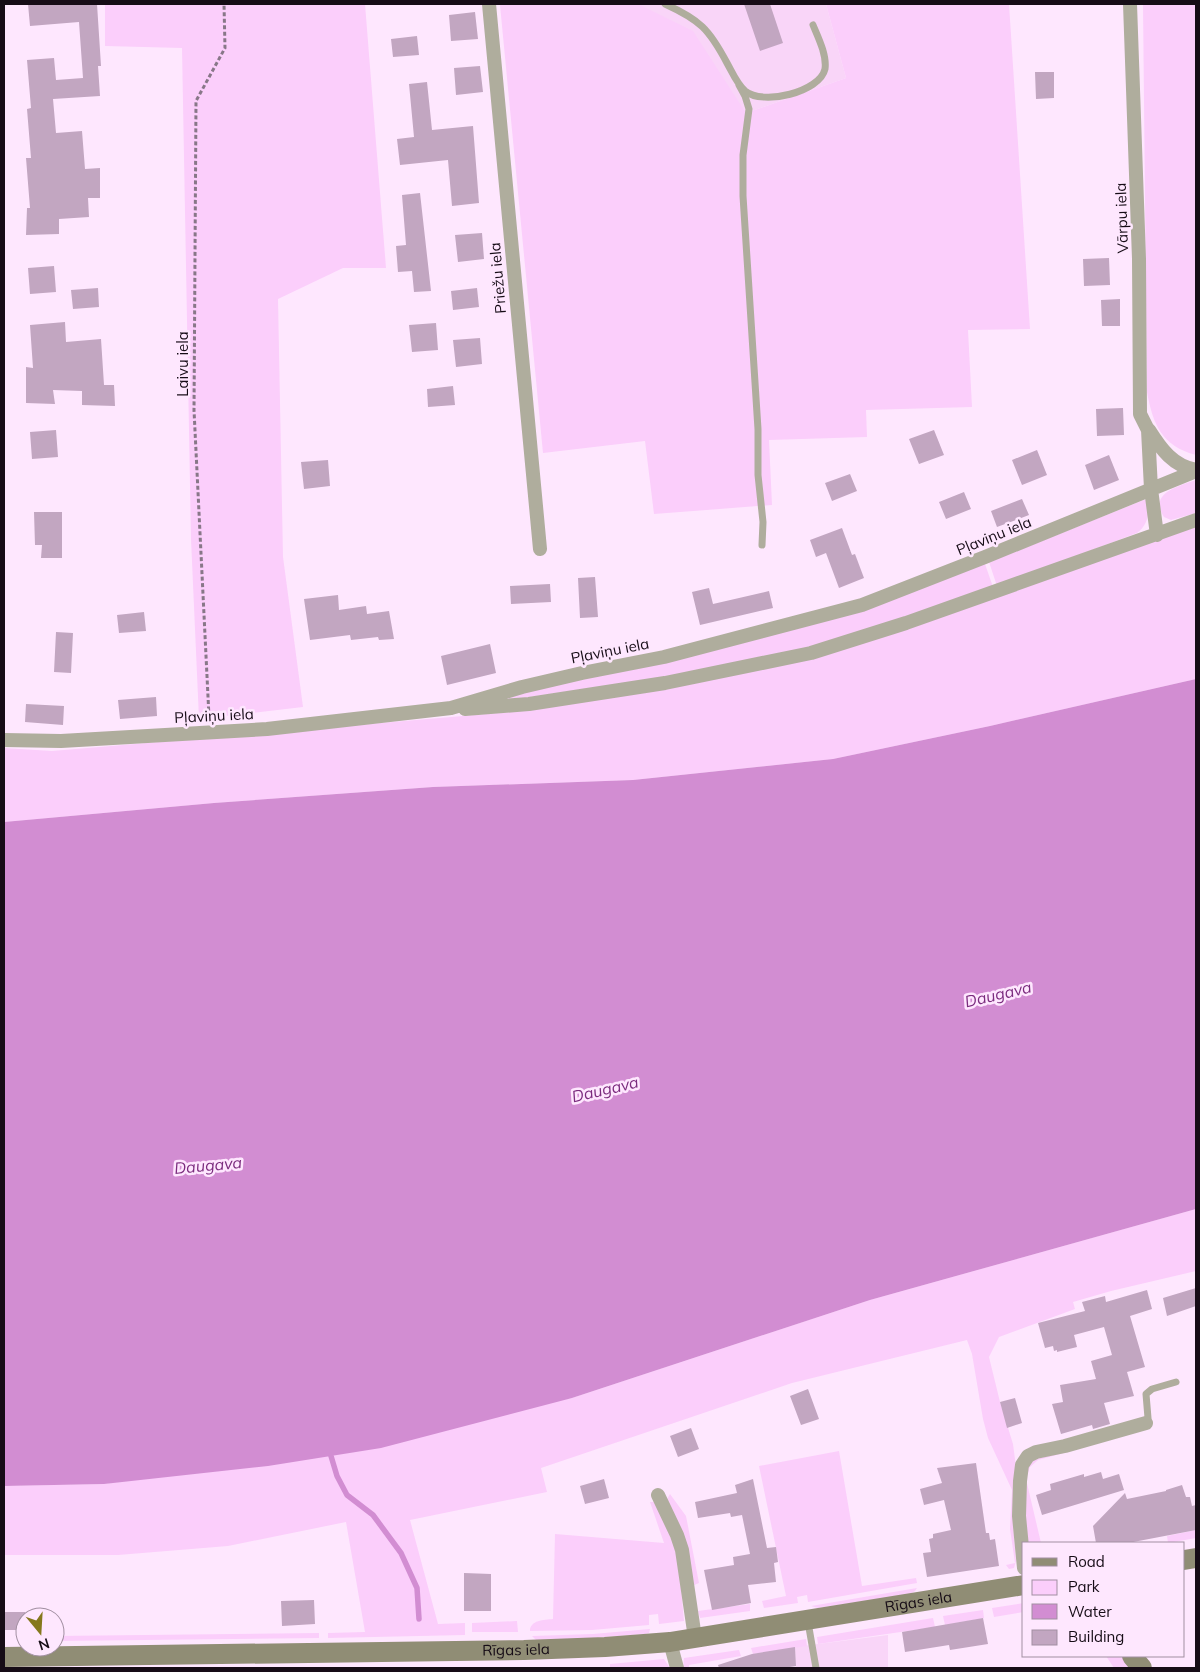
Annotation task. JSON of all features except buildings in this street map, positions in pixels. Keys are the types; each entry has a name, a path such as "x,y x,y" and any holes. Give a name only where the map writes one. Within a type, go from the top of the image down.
{"main road":[{"name":"Rīgas iela","path":"4,1657 524,1650 604,1647 670,1642 1022,1585"},
{"path":"1133,1657 1142,1668"}],"street":[{"name":"Priežu iela","path":"489,4 540,549"},
{"name":"Vārpu iela","path":"1130,4 1139,259 1140,414 1161,450 1185,468 1196,470"},
{"name":"Vārpu iela","path":"1148,430 1157,535"},
{"name":"Pļaviņu iela","path":"4,740 61,741 267,729 451,708 522,687 672,655 862,605 985,557 1196,470"},
{"path":"451,708 475,709 529,704 665,683 811,653 906,624 1196,520"},
{"path":"1022,1547 1019,1516 1020,1481 1022,1465 1028,1456 1036,1452 1065,1446 1146,1423"},
{"path":"658,1494 682,1550 695,1638"},
{"path":"670,1642 677,1668"}],"lane":[{"path":"665,4 690,16 708,31 745,96 749,109 743,156 743,196 758,419 758,475 764,522 762,545"},
{"path":"739,85 751,95 759,98 768,98 800,90 818,81 825,69 825,64 814,25"},
{"path":"1146,1423 1148,1418 1146,1394 1152,1389 1176,1382"},
{"path":"807,1620 816,1668"}],"path":[{"name":"Laivu iela","path":"209,732 194,410 196,101 226,48 224,4"}],"shaded area":[{"path":"638,4 826,4 846,78 746,113"},
{"path":"888,1635 888,1668 796,1668 795,1647"}],"green space":[{"path":"105,4 365,4 386,268 343,268 278,299 283,557 303,707 199,719 191,539 182,48 105,46"},
{"path":"638,4 693,31 746,113 846,78 826,4 1009,4 1030,329 968,330 972,407 866,410 867,437 769,440 772,505 654,514 645,441 543,453 500,5"},
{"path":"1143,4 1196,4 1196,455 1184,451 1167,440 1156,424 1147,392"},
{"path":"1196,480 1196,513 1171,520 1164,517 1160,509 1160,502 1163,496 1174,488"},
{"path":"1147,500 1148,514 1144,526 1137,533 997,586 989,562"},
{"path":"1196,524 1196,679 990,726 833,759 633,780 433,787 214,803 4,822 4,748 52,751 510,712 774,667"},
{"path":"985,564 993,587 831,643 685,674 483,704"},
{"path":"1196,1209 1196,1271 1073,1302 1075,1309 999,1337 989,1357 1013,1444 1016,1467 1013,1523 1016,1561 1014,1568 1009,1569 1006,1565 1015,1563 1010,1529 1012,1490 988,1438 972,1354 967,1340 792,1383 541,1468 547,1492 410,1520 438,1624 465,1623 465,1635 328,1638 328,1633 365,1632 346,1522 228,1546 118,1555 4,1555 4,1486 104,1484 572,1398 870,1300"},
{"path":"1082,1448 1038,1460 1030,1467 1027,1477 1027,1469 1032,1460"},
{"path":"839,1451 862,1586 916,1578 917,1583 808,1602 807,1595 797,1597 798,1603 764,1608 762,1601 786,1596 759,1466"},
{"path":"1027,1481 1041,1542 1028,1542 1025,1528"},
{"path":"670,1494 686,1516 699,1583 694,1585 687,1552 666,1501"},
{"path":"650,1502 655,1502 678,1554 684,1621 659,1624 658,1614 649,1615 649,1625 592,1630 530,1631 535,1623 553,1619 555,1534 664,1543"},
{"path":"1196,1530 1196,1538 1168,1542 1167,1536"},
{"path":"917,1588 910,1594 818,1608 811,1606"},
{"path":"1022,1603 1022,1612 994,1617 992,1608"},
{"path":"750,1604 750,1611 700,1618 698,1611"},
{"path":"983,1610 984,1618 945,1625 943,1616"},
{"path":"933,1618 935,1627 818,1644 817,1637"},
{"path":"517,1621 518,1632 472,1632 472,1623"},
{"path":"650,1629 649,1633 645,1634 579,1639 536,1640 532,1636 593,1634"},
{"path":"319,1633 319,1638 65,1641 65,1636"},
{"path":"806,1639 807,1646 753,1654 751,1648"},
{"path":"739,1650 741,1656 689,1665 689,1668 683,1668 684,1658"},
{"path":"1107,1657 1123,1657 1130,1668 1114,1668"},
{"path":"664,1659 670,1668 610,1668 610,1664"}],"water":[{"name":"Daugava","path":"1196,679 1196,1209 870,1300 572,1398 381,1448 268,1466 104,1484 4,1486 4,822 214,803 433,787 633,780 833,759 990,726"}],"waterway":[{"path":"331,1456 337,1476 347,1495 373,1515 401,1553 417,1588 419,1619"}]}
